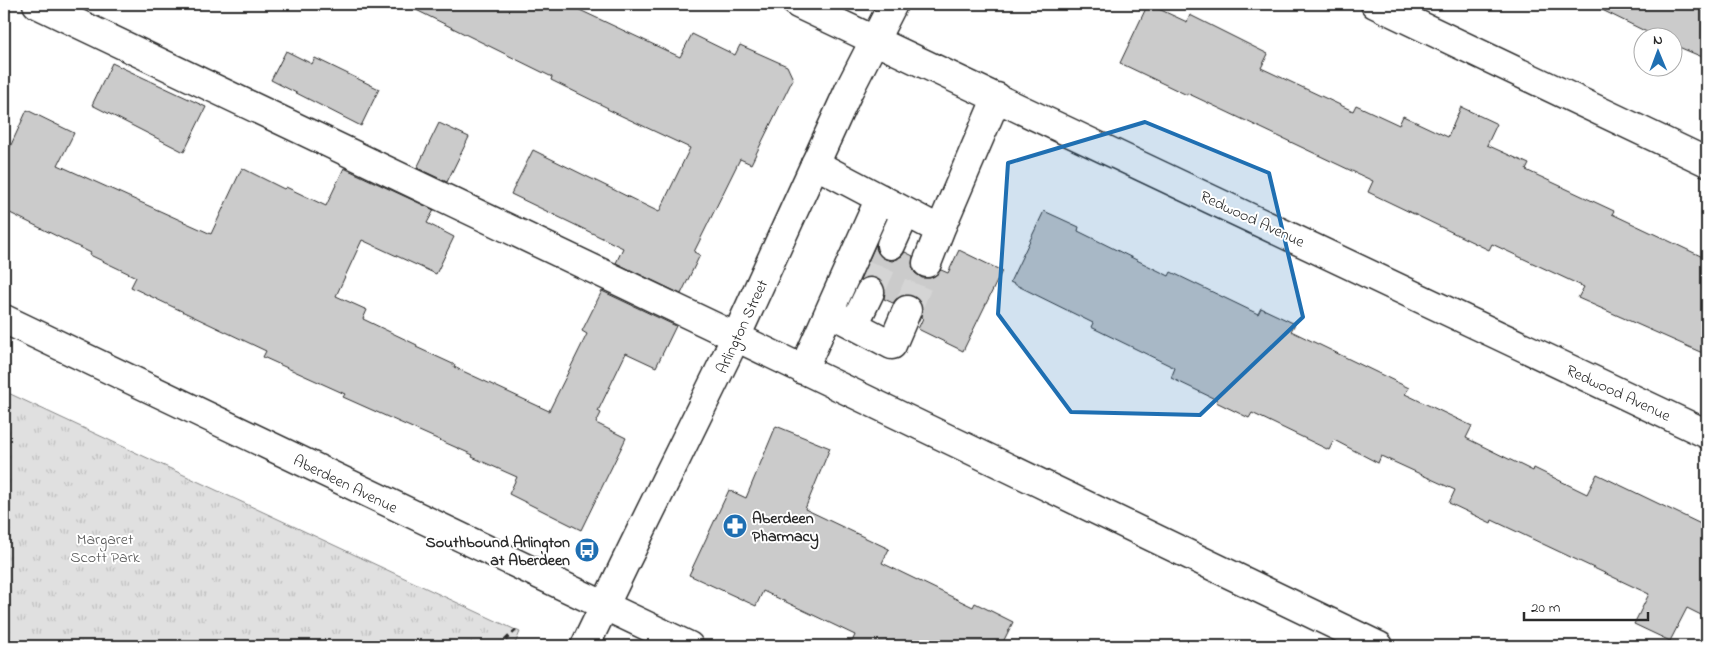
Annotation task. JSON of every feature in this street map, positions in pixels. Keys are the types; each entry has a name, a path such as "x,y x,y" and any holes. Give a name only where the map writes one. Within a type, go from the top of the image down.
{"street":[{"path":"38,4 1379,646"},
{"name":"Redwood Avenue","path":"798,4 1707,434"},
{"name":"Arlington Street","path":"585,646 736,337 849,90 893,4"},
{"path":"1375,4 1707,162"},
{"path":"927,263 997,97"},
{"path":"815,164 940,230"},
{"path":"803,370 880,198"},
{"path":"891,245 906,212"},
{"path":"854,325 870,292"},
{"path":"829,312 892,345 907,310"},
{"name":"Aberdeen Avenue","path":"4,319 689,646"}],"path":[{"path":"499,646 518,628"}],"highlighted area":[{"path":"1145,122 1269,173 1303,317 1200,415 1071,412 998,314 1008,163"}],"green space":[{"name":"Margaret Scott Park","path":"4,391 520,632 514,646 4,646"}],"building":[{"path":"404,4 567,4 680,57 692,34 735,55 740,45 787,66 793,79 751,164 740,159 694,252 700,255 681,294 616,263 623,248 511,194 533,150 659,212 690,148 607,109 551,80 552,77"},
{"path":"1148,4 1187,22 1190,15 1268,54 1261,68 1353,111 1356,105 1399,125 1403,116 1448,137 1461,107 1497,124 1487,145 1529,164 1526,170 1614,211 1612,214 1707,259 1707,355 1578,298 1584,287 1492,244 1489,250 1368,192 1373,181 1120,63"},
{"path":"1590,4 1707,4 1707,59 1684,49 1684,28 1639,28"},
{"path":"286,51 312,64 315,58 379,89 361,126 271,80"},
{"path":"112,63 206,107 184,152 92,105"},
{"path":"27,110 74,133 58,165 211,234 242,168 284,189 286,187 326,206 344,168 434,210 427,223 454,237 436,274 362,240 336,296 367,310 363,319 455,365 454,367 549,411 587,334 582,331 602,291 676,326 656,367 626,353 598,411 601,413 596,423 626,438 581,530 509,494 517,477 472,457 473,455 343,397 345,394 263,357 266,351 131,287 136,277 4,210 4,160"},
{"path":"439,123 469,137 447,182 417,168"},
{"path":"1044,211 1079,227 1078,231 1169,276 1171,272 1258,314 1261,308 1295,324 1291,331 1409,388 1405,394 1472,426 1466,438 1533,471 1534,468 1587,494 1597,474 1707,527 1707,618 1687,608 1670,641 1634,624 1649,594 1492,520 1491,523 1449,503 1455,490 1381,456 1378,463 1334,440 1329,450 1252,413 1249,418 1216,402 1217,400 1171,378 1175,368 1091,327 1093,323 1010,282"},
{"path":"875,246 879,254 885,259 892,261 900,258 905,252 913,256 912,266 915,273 922,278 930,278 941,270 948,273 959,250 1002,271 963,351 918,329 923,318 921,317 922,308 919,300 914,296 905,295 897,298 893,303 884,299 885,290 883,283 877,278 868,277 860,280"},
{"path":"776,426 830,448 805,509 889,549 882,563 973,607 975,603 1013,622 1001,646 850,646 855,635 763,591 756,606 689,575 729,490 746,498"}],"tunnel":[{"path":"870,292 891,245"},
{"path":"907,310 927,263"}],"place":[{"name":"Aberdeen Pharmacy","path":"735,526"},
{"name":"Southbound Arlington at Aberdeen","path":"587,550"}]}
